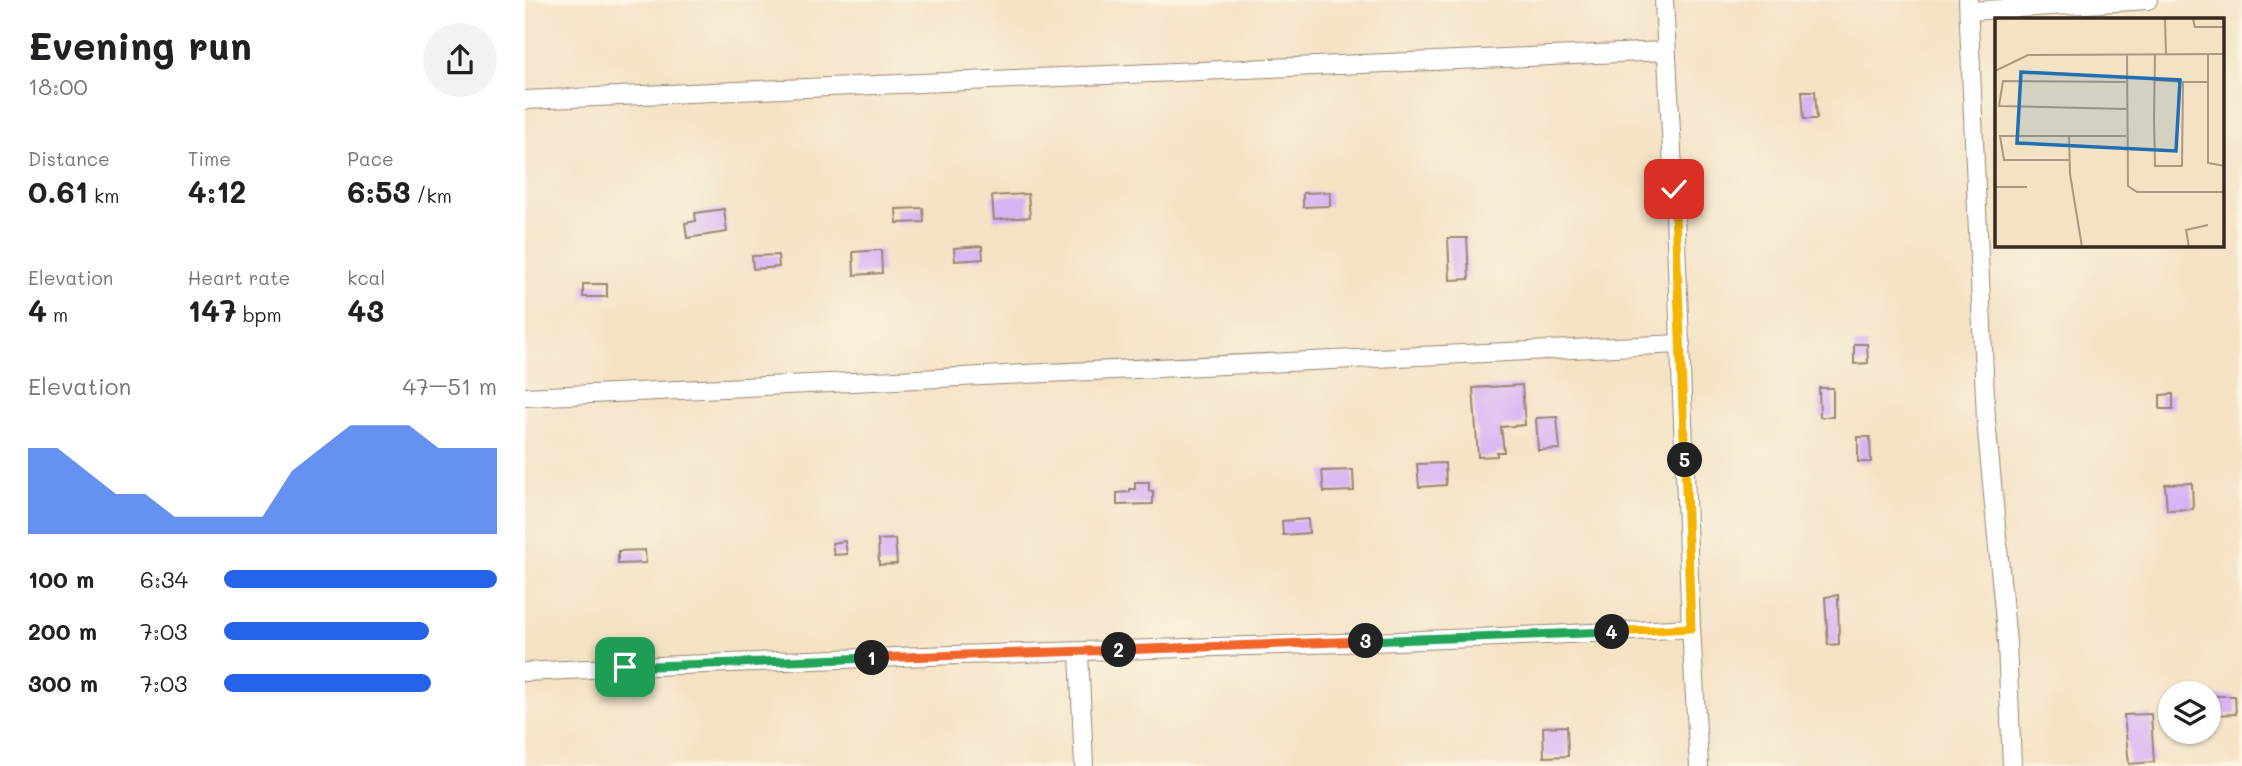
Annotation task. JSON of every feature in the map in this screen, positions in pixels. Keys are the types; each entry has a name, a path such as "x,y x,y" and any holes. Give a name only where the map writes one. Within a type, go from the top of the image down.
{"street":[{"path":"1664,0 1699,766"},
{"path":"2012,766 2007,643 1986,420 1969,6 2148,0"},
{"path":"525,100 1666,51"},
{"path":"525,397 1681,344"},
{"path":"525,672 726,662 1079,652 1691,628"},
{"path":"1079,652 1084,766"}],"building":[{"path":"1802,91 1815,91 1817,119 1804,119"},
{"path":"1330,192 1330,206 1303,207 1303,193"},
{"path":"1028,194 1030,217 994,220 992,196"},
{"path":"923,208 924,222 897,223 896,209"},
{"path":"724,209 727,232 687,238 685,223 696,221 695,213"},
{"path":"1448,238 1467,238 1469,279 1450,280"},
{"path":"982,246 983,259 955,261 954,248"},
{"path":"881,250 882,273 854,275 853,252"},
{"path":"778,255 779,267 753,269 752,256"},
{"path":"583,284 607,284 607,297 583,297"},
{"path":"1854,344 1867,344 1868,363 1854,364"},
{"path":"1522,385 1525,425 1501,427 1504,452 1497,452 1497,456 1478,457 1473,388"},
{"path":"1819,388 1833,388 1833,417 1820,417"},
{"path":"2173,394 2173,409 2160,409 2160,395"},
{"path":"1557,417 1560,449 1538,450 1536,418"},
{"path":"1858,437 1870,437 1871,462 1858,462"},
{"path":"1445,463 1446,485 1419,487 1417,464"},
{"path":"1353,470 1354,491 1324,492 1322,471"},
{"path":"1135,482 1149,482 1149,491 1153,491 1153,504 1117,505 1117,493 1135,489"},
{"path":"2192,483 2193,509 2167,510 2165,484"},
{"path":"1308,519 1309,533 1283,535 1282,521"},
{"path":"895,539 897,564 879,565 878,540"},
{"path":"845,541 847,554 834,555 832,543"},
{"path":"645,550 646,563 618,564 618,551"},
{"path":"1838,595 1839,644 1828,645 1825,597"},
{"path":"2221,696 2235,696 2236,714 2221,715"},
{"path":"2151,714 2154,762 2129,764 2124,715"},
{"path":"1567,726 1568,756 1544,757 1543,727"}],"route":[{"path":"625,667 1691,628 1674,189"}]}
